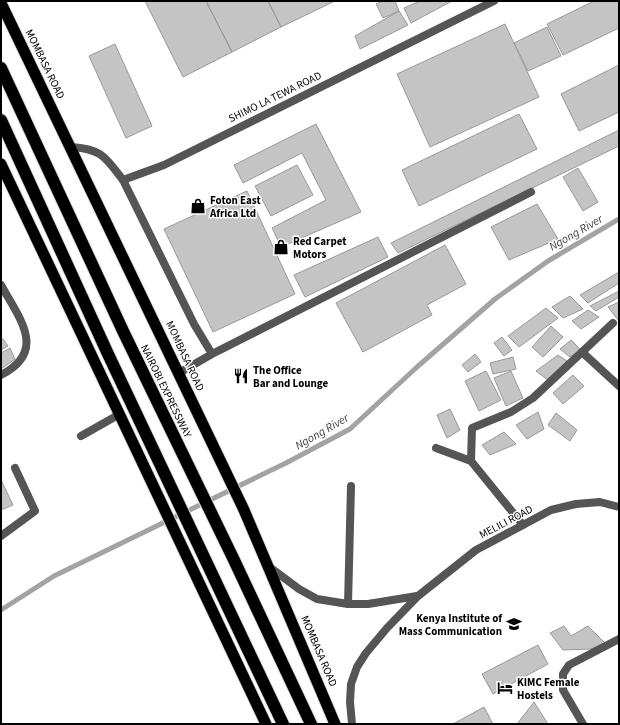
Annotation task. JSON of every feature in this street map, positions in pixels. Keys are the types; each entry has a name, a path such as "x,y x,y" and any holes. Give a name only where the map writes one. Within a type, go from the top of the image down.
{"highway":[{"name":"MOMBASA ROAD","path":"1,3 244,510 335,724"},
{"name":"NAIROBI EXPRESSWAY","path":"1,68 123,331 234,560 311,724"},
{"path":"1,120 108,354 283,724"},
{"path":"1,164 266,724"}],"street":[{"name":"SHIMO LA TEWA ROAD","path":"123,180 164,165 494,1"},
{"path":"71,147 95,150 106,158 123,180 194,324 212,354"},
{"path":"179,373 212,354 531,192"},
{"path":"1,285 26,333 27,348 22,360 1,375"},
{"path":"471,461 472,428 511,412 533,398 613,323"},
{"path":"582,352 619,386"},
{"path":"81,436 120,414"},
{"path":"436,448 471,461 522,525"},
{"path":"1,536 35,511 15,468"},
{"path":"348,604 350,486"},
{"name":"MELILI ROAD","path":"352,724 350,702 351,684 357,667 366,653 387,628 418,596 476,550 551,510 576,504 600,502 619,507"},
{"name":"MELILI ROAD","path":"267,565 292,585 318,599 348,604 368,604 418,596"},
{"path":"583,724 563,690 564,674 569,665 619,639"}],"building":[{"path":"145,1 206,1 232,52 183,77"},
{"path":"206,1 268,1 281,27 232,52"},
{"path":"268,1 335,1 281,27"},
{"path":"382,1 395,1 399,11 383,18 376,4"},
{"path":"420,1 452,1 411,23 404,8"},
{"path":"594,1 619,1 619,28 563,55 547,24"},
{"path":"399,11 408,25 360,49 355,36"},
{"path":"505,24 539,97 430,147 397,74"},
{"path":"547,27 561,56 528,71 514,43"},
{"path":"115,44 152,126 126,138 89,56"},
{"path":"619,65 619,112 579,131 561,94"},
{"path":"519,114 537,149 419,206 402,170"},
{"path":"316,124 361,212 281,247 272,228 326,200 302,153 243,183 234,165"},
{"path":"619,130 619,146 398,253 391,243"},
{"path":"297,165 313,195 271,216 255,186"},
{"path":"578,168 598,202 583,211 563,177"},
{"path":"247,191 295,294 213,332 164,229"},
{"path":"537,204 558,239 509,260 491,227"},
{"path":"378,237 388,257 305,297 294,275"},
{"path":"445,245 466,284 427,305 432,315 363,352 336,303"},
{"path":"619,272 619,283 588,303 580,295"},
{"path":"619,291 619,297 596,311 590,306"},
{"path":"570,296 583,309 563,318 552,307"},
{"path":"619,302 619,319 618,320 608,307"},
{"path":"546,308 558,318 519,347 508,336"},
{"path":"588,310 599,317 581,329 572,321"},
{"path":"551,326 563,337 543,357 532,347"},
{"path":"502,337 512,350 504,356 494,343"},
{"path":"3,339 8,346 1,350 1,340"},
{"path":"571,340 581,350 570,357 560,349"},
{"path":"10,348 15,359 1,369 1,353"},
{"path":"475,354 481,362 468,372 462,365"},
{"path":"558,355 567,361 549,381 536,371"},
{"path":"513,357 516,369 493,374 490,363"},
{"path":"486,371 501,400 479,411 465,381"},
{"path":"511,371 523,398 506,406 494,378"},
{"path":"573,375 584,386 563,404 553,393"},
{"path":"450,409 460,430 447,438 437,415"},
{"path":"538,412 544,429 527,439 516,425"},
{"path":"556,413 577,430 570,441 548,425"},
{"path":"504,432 516,444 490,455 482,445"},
{"path":"1,480 13,505 1,510"},
{"path":"564,626 571,636 588,626 605,643 591,649 563,650 550,633"},
{"path":"538,645 548,664 493,694 482,674"},
{"path":"534,702 548,724 517,724"},
{"path":"484,707 493,724 453,724"}],"waterway":[{"name":"Ngong River","path":"1,610 54,576 286,463 350,429 417,367 495,299 548,261 619,219"}],"place":[{"name":"Foton East Africa Ltd","path":"198,206"},
{"name":"Red Carpet Motors","path":"281,247"},
{"name":"The Office Bar and Lounge","path":"241,376"},
{"name":"Kenya Institute of Mass Communication","path":"514,624"},
{"name":"KIMC Female Hostels","path":"505,688"}]}
